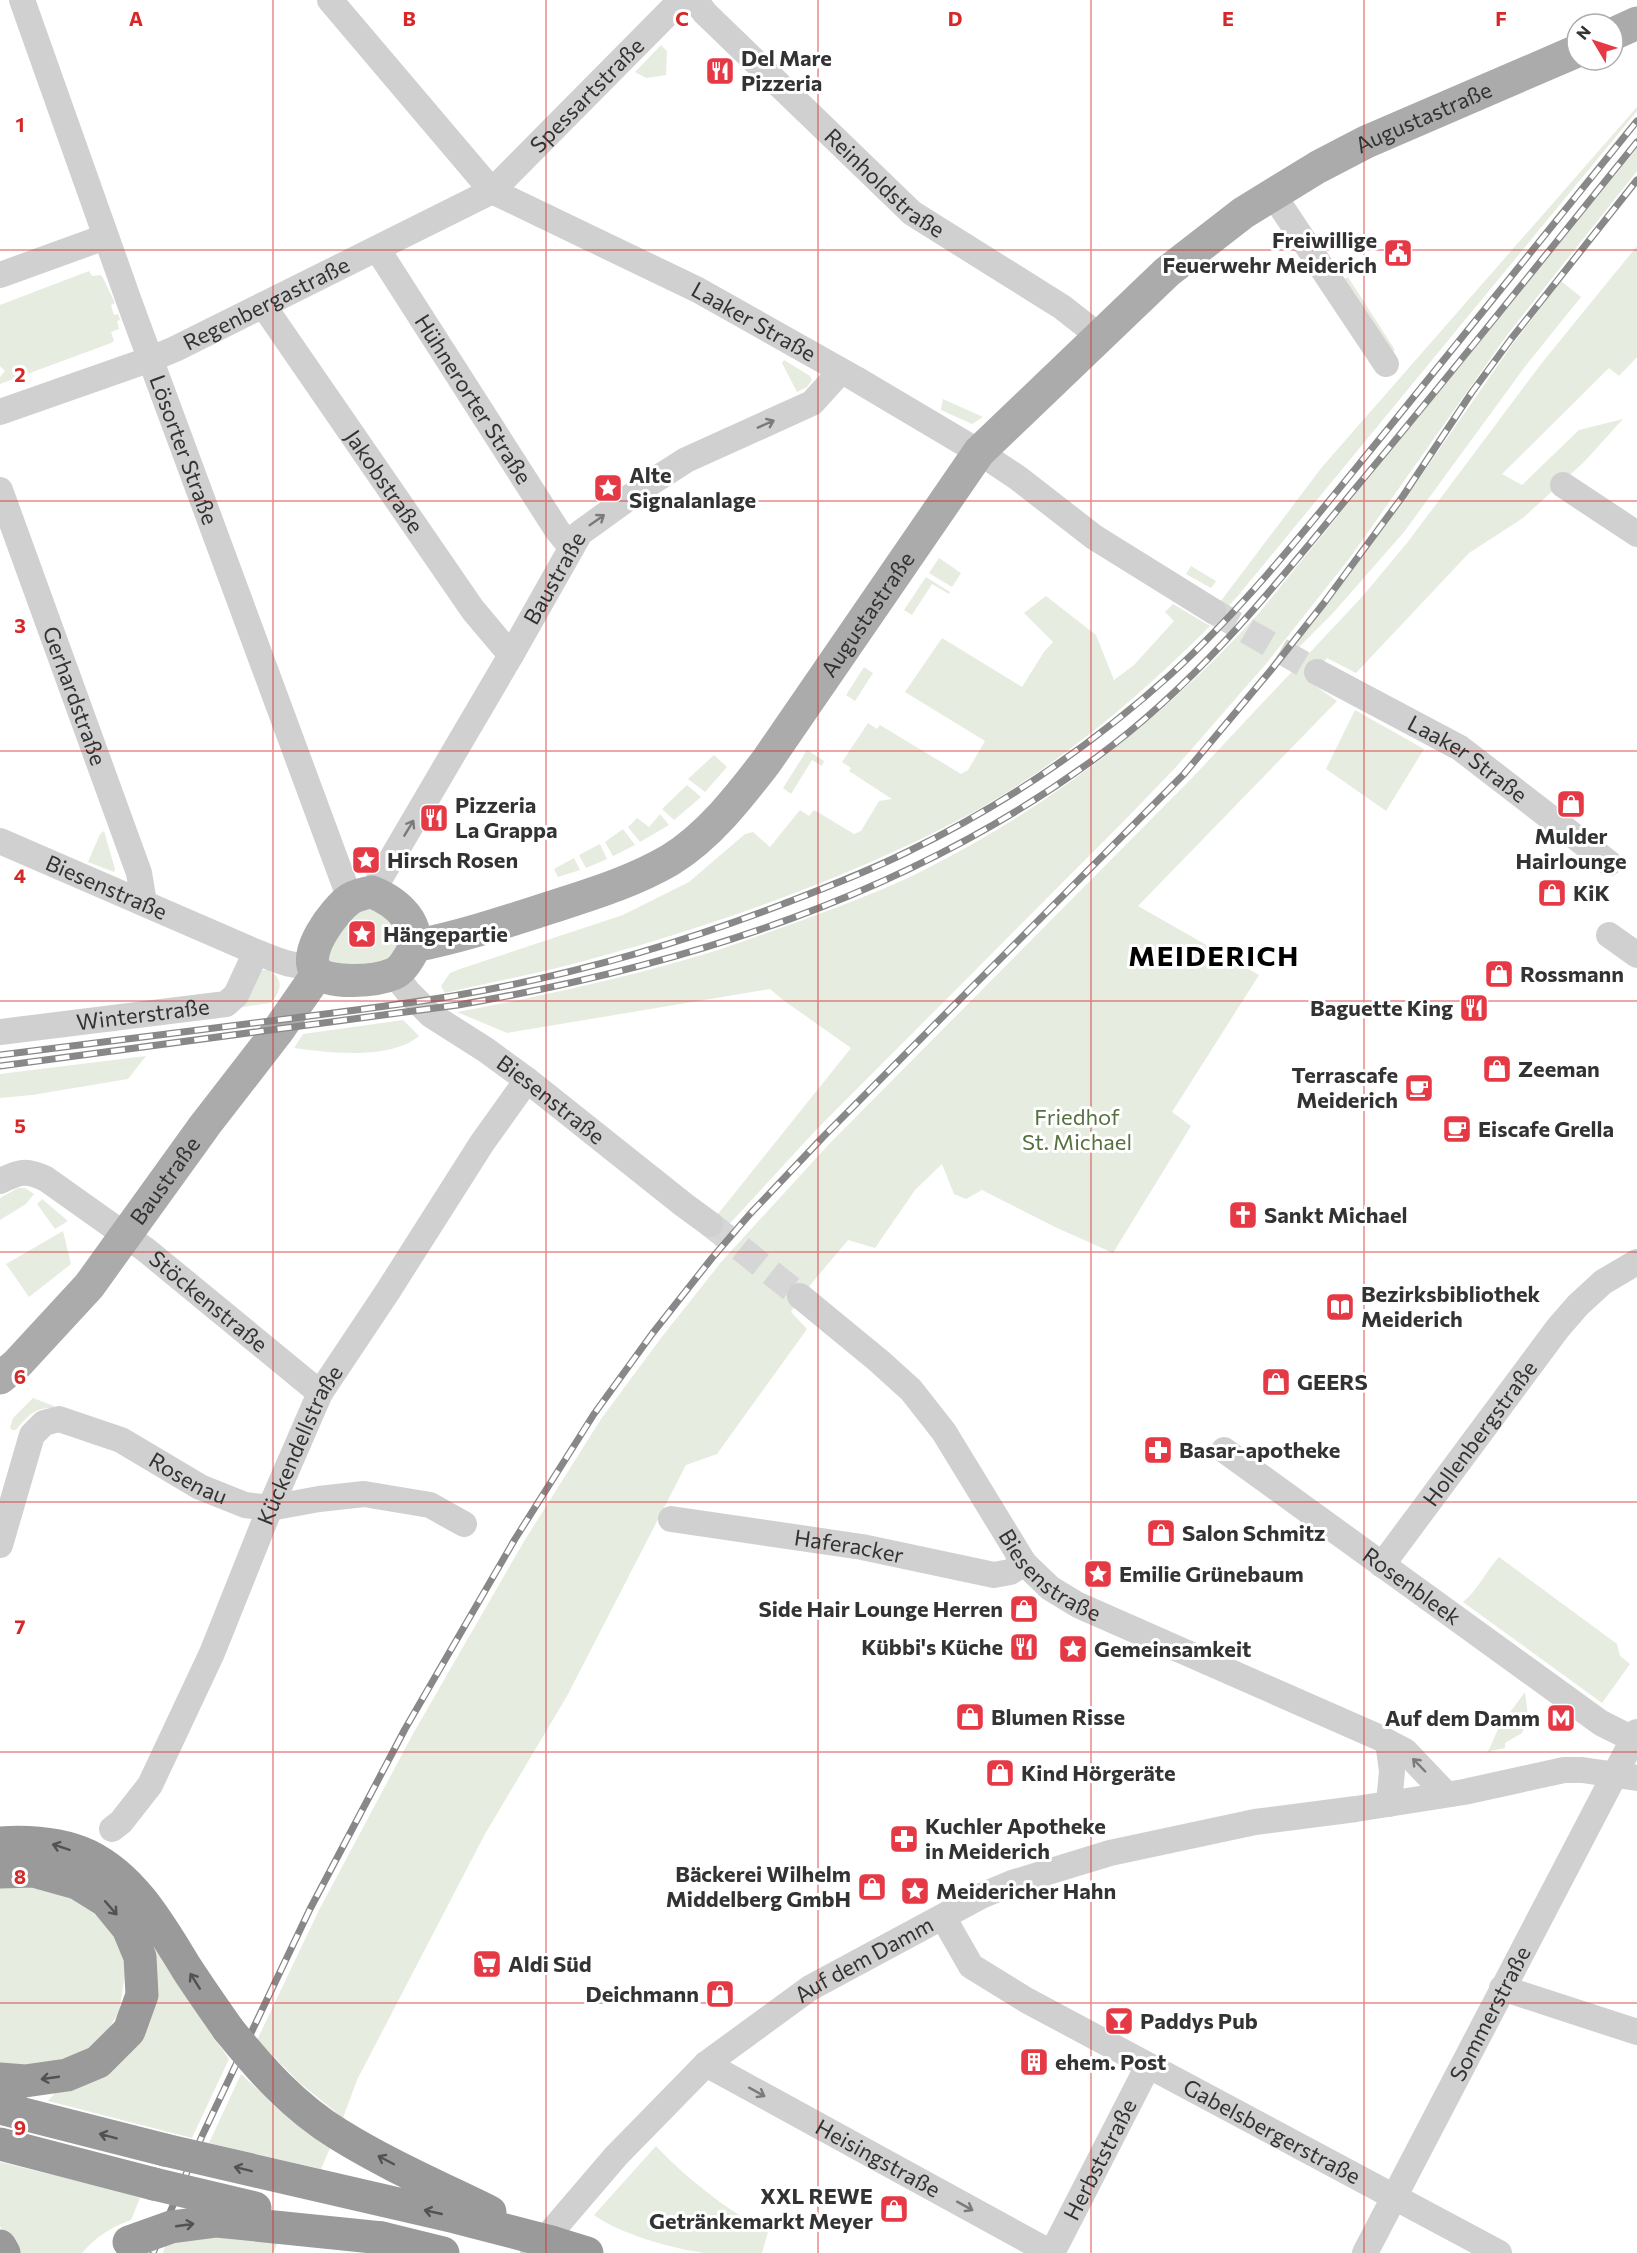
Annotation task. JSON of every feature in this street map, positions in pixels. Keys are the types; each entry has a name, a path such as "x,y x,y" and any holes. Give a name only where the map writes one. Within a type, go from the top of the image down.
{"highway":[{"path":"0,1843 24,1841 50,1844 89,1856 119,1876 143,1902 228,2029 264,2074 337,2134 542,2247"},
{"path":"0,1872 34,1871 78,1883 106,1900 128,1928 140,1957 142,1995 129,2031 98,2062 67,2075 25,2081 0,2079"},
{"path":"0,2108 165,2150 455,2217 542,2247 587,2253"},
{"path":"0,2144 154,2184 443,2253"},
{"path":"122,2248 171,2227 217,2221 382,2238"},
{"path":"0,2246 4,2253"}],"main road":[{"name":"Augustastraße","path":"414,946 462,936 626,883 672,859 730,808 766,762 979,452 1177,264 1272,194 1318,166 1366,142 1565,56"},
{"path":"315,969 332,980 352,981 394,974 407,962 414,946 412,928 408,918 402,910 384,897 361,895"},
{"name":"Baustraße","path":"0,1378 17,1364 89,1286 205,1125 278,1032 315,969 314,947 339,909 361,895"}],"street":[{"name":"Lösorter Straße","path":"22,0 105,237 151,359 361,895"},
{"name":"Laaker Straße","path":"330,0 492,191 698,290 841,371 979,452 1018,478 1094,537 1213,611"},
{"name":"Spessartstraße","path":"492,191 681,0"},
{"name":"Reinholdstraße","path":"695,0 705,13 912,213 1062,308 1099,336"},
{"name":"Regenbergastraße","path":"0,412 151,359 378,250 492,191"},
{"path":"1272,194 1386,364"},
{"path":"0,275 105,237"},
{"name":"Hühnerorter Straße","path":"378,250 557,531 571,547"},
{"name":"Jakobstraße","path":"263,305 473,610 511,655"},
{"name":"Baustraße","path":"361,895 511,655 580,533 686,460 812,403 841,371"},
{"path":"1563,485 1637,534"},
{"name":"Gerhardstraße","path":"0,490 139,873 144,903"},
{"name":"Laaker Straße","path":"1317,672 1460,748 1609,862"},
{"name":"Biesenstraße","path":"0,841 256,952 291,964 315,969"},
{"path":"1609,935 1637,956"},
{"name":"Winterstraße","path":"0,1032 226,1004 236,995 256,952"},
{"name":"Biesenstraße","path":"394,974 431,1015 486,1050 527,1080 710,1224"},
{"name":"Kückendellstraße","path":"111,1829 121,1822 150,1785 212,1653 270,1508 320,1393 482,1143 527,1080"},
{"name":"Stöckenstraße","path":"0,1181 17,1173 32,1172 46,1179 125,1235 320,1393"},
{"name":"Hollenbergstraße","path":"1382,1565 1558,1328 1603,1282 1637,1262"},
{"name":"Biesenstraße","path":"801,1296 879,1360 911,1390 944,1432 1023,1563 1050,1587 1078,1605 1405,1750 1446,1794"},
{"name":"Rosenau","path":"0,1545 32,1435 44,1423 59,1419 121,1440 200,1487 244,1505 270,1508 364,1494 430,1505 464,1524"},
{"name":"Rosenbleek","path":"1224,1450 1601,1723 1635,1735"},
{"name":"Haferacker","path":"671,1519 862,1547 994,1575 1010,1572 1023,1563"},
{"path":"1601,1723 1625,1776"},
{"name":"Sommerstraße","path":"1365,2253 1591,1821 1625,1776 1635,1735"},
{"path":"1388,1742 1392,1771 1389,1804"},
{"name":"Auf dem Damm","path":"542,2247 616,2156 706,2064 810,1988 981,1896 1012,1883 1110,1853 1255,1822 1389,1804 1564,1770 1625,1776"},
{"name":"Gabelsbergerstraße","path":"943,1917 971,1966 1026,2000 1499,2253"},
{"path":"1502,1988 1637,2032"},
{"name":"Heisingstraße","path":"706,2064 1051,2253"},
{"name":"Herbststraße","path":"1051,2253 1148,2066"}],"green space":[{"path":"661,45 667,51 666,75 646,78 635,72"},
{"path":"1637,107 1637,111 1237,597 1214,621 1208,618 1322,467"},
{"path":"1637,148 1637,171 1507,335 1349,559 1265,665 1176,767 816,1130 722,1232 710,1224 851,1048 770,989 507,1033 457,1012 653,969 712,952 803,920 922,871 1015,819 1060,789 1102,758 1184,689 1259,613"},
{"name":"Friedhof St. Michael","path":"1637,246 1637,357 1619,376 1609,368 1502,474 1522,485 1579,430 1623,419 1584,462 1523,518 1469,553 1356,673 1327,658 1307,680 1337,701 1138,906 1259,975 1172,1112 1191,1126 1113,1253 982,1190 966,1199 954,1194 942,1164 915,1190 875,1248 848,1240 801,1296 791,1312 807,1329 717,1454 686,1465 567,1696 485,1834 357,2080 343,2118 300,2083 257,2040 319,1910 414,1732 523,1543 601,1419 722,1261 830,1143 1191,779 1361,598 1407,543 1541,364"},
{"path":"89,271 92,276 101,275 115,303 111,305 114,315 118,314 120,320 117,321 119,329 111,332 114,341 0,384 0,377 5,371 0,366 0,305"},
{"path":"1348,277 1395,350 1389,354 1342,280"},
{"path":"1561,281 1581,297 1527,364 1404,532 1333,613 1299,647 1295,643 1406,497 1512,345"},
{"path":"784,360 810,376 812,380 807,387 797,392 782,363"},
{"path":"943,399 983,417 972,424 941,410"},
{"path":"939,558 961,573 952,587 929,573"},
{"path":"1191,566 1216,581 1211,588 1186,574"},
{"path":"926,577 950,592 949,594 932,584 912,615 904,610"},
{"path":"1046,596 1096,635 1114,680 1134,665 1174,621 1165,612 1173,604 1210,626 1126,705 1065,753 1001,796 924,838 785,897 690,930 577,963 445,993 441,986 450,973 623,915 689,882 745,834 753,832 770,847 800,810 809,816 814,810 854,834 861,831 879,801 892,799 849,771 851,768 842,762 868,723 877,729 880,725 961,774 968,770 985,741 905,692 942,638 1022,687 1053,642 1024,613"},
{"path":"864,667 873,673 855,701 846,695"},
{"path":"1355,710 1424,749 1386,811 1326,769"},
{"path":"807,750 824,761 822,766 812,760 791,794 783,788"},
{"path":"714,755 727,767 705,792 688,779"},
{"path":"687,785 701,797 674,820 662,809"},
{"path":"660,814 669,825 640,842 628,827 637,818 649,827"},
{"path":"623,829 635,845 613,856 605,842"},
{"path":"104,831 114,872 88,862 100,834"},
{"path":"600,844 607,859 586,868 579,855"},
{"path":"574,858 580,870 558,877 554,869"},
{"path":"367,906 384,910 392,922 397,938 394,951 378,964 371,966 354,967 326,963 333,933"},
{"path":"268,970 279,981 279,990 274,999 271,1003 235,1008 259,972"},
{"path":"403,1020 419,1036 393,1049 342,1053 294,1048 303,1034"},
{"path":"146,1056 128,1079 0,1098 0,1074"},
{"path":"18,1188 25,1188 34,1194 26,1204 0,1220 0,1198"},
{"path":"42,1199 68,1221 55,1229 37,1204"},
{"path":"63,1231 71,1264 29,1297 6,1264"},
{"path":"33,1398 54,1406 36,1411 27,1417 16,1430 12,1430 10,1428 13,1418"},
{"path":"1499,1557 1617,1644 1620,1656 1630,1664 1602,1703 1463,1602"},
{"path":"1525,1692 1528,1716 1522,1733 1505,1743 1505,1748 1490,1751 1487,1754 1499,1727"},
{"path":"0,1882 30,1883 84,1900 113,1930 123,1953 125,1975 119,2012 104,2036 86,2051 63,2064 0,2067"},
{"path":"144,1932 229,2059 192,2138 48,2101 55,2093 114,2064"},
{"path":"241,2074 284,2114 330,2148 321,2169 209,2143"},
{"path":"656,2146 709,2194 768,2232 762,2253 705,2253 678,2248 647,2240 594,2215"},
{"path":"0,2162 140,2198 131,2220 104,2233 82,2253 14,2253 0,2226"},
{"path":"222,2236 278,2243 273,2253 163,2253 165,2246 186,2238"}],"tunnel":[{"path":"1213,611 1317,672"},
{"path":"710,1224 800,1296"}],"railway":[{"path":"0,1055 453,996 577,970 699,934 811,893 891,860 977,815 1044,773 1109,726 1170,675 1228,618 1309,525 1637,121"},
{"path":"0,1066 458,1005 543,989 627,969 710,946 792,918 872,886 950,848 1025,806 1097,757 1134,728 1169,698 1234,632 1426,403 1637,142"},
{"path":"153,2253 202,2136 310,1909 405,1729 515,1539 594,1414 652,1334 750,1214 823,1137 1184,774 1324,603 1403,496 1472,392 1511,339 1637,180"}],"place":[{"name":"Del Mare Pizzeria","path":"720,71"},
{"name":"Freiwillige Feuerwehr Meiderich","path":"1398,253"},
{"name":"Alte Signalanlage","path":"608,488"},
{"name":"Mulder Hairlounge","path":"1571,804"},
{"name":"Pizzeria La Grappa","path":"434,818"},
{"name":"Hirsch Rosen","path":"366,860"},
{"name":"KiK","path":"1552,893"},
{"name":"Hängepartie","path":"362,934"},
{"name":"Rossmann","path":"1499,974"},
{"name":"Baguette King","path":"1474,1008"},
{"name":"Zeeman","path":"1497,1069"},
{"name":"Terrascafe Meiderich","path":"1419,1088"},
{"name":"Eiscafe Grella","path":"1457,1129"},
{"name":"Sankt Michael","path":"1243,1215"},
{"name":"Bezirksbibliothek Meiderich","path":"1340,1307"},
{"name":"GEERS","path":"1276,1382"},
{"name":"Basar-apotheke","path":"1158,1450"},
{"name":"Salon Schmitz","path":"1161,1533"},
{"name":"Emilie Grünebaum","path":"1098,1574"},
{"name":"Side Hair Lounge Herren","path":"1024,1609"},
{"name":"Kübbi's Küche","path":"1024,1647"},
{"name":"Gemeinsamkeit","path":"1073,1649"},
{"name":"Blumen Risse","path":"970,1717"},
{"name":"Auf dem Damm","path":"1561,1718"},
{"name":"Kind Hörgeräte","path":"1000,1773"},
{"name":"Kuchler Apotheke in Meiderich","path":"904,1839"},
{"name":"Bäckerei Wilhelm Middelberg GmbH","path":"872,1887"},
{"name":"Meidericher Hahn","path":"915,1891"},
{"name":"Aldi Süd","path":"487,1964"},
{"name":"Deichmann","path":"720,1994"},
{"name":"Paddys Pub","path":"1119,2021"},
{"name":"ehem. Post","path":"1034,2062"},
{"name":"XXL REWE Getränkemarkt Meyer","path":"894,2209"}],"district":[{"name":"MEIDERICH","path":"1214,956"}]}
